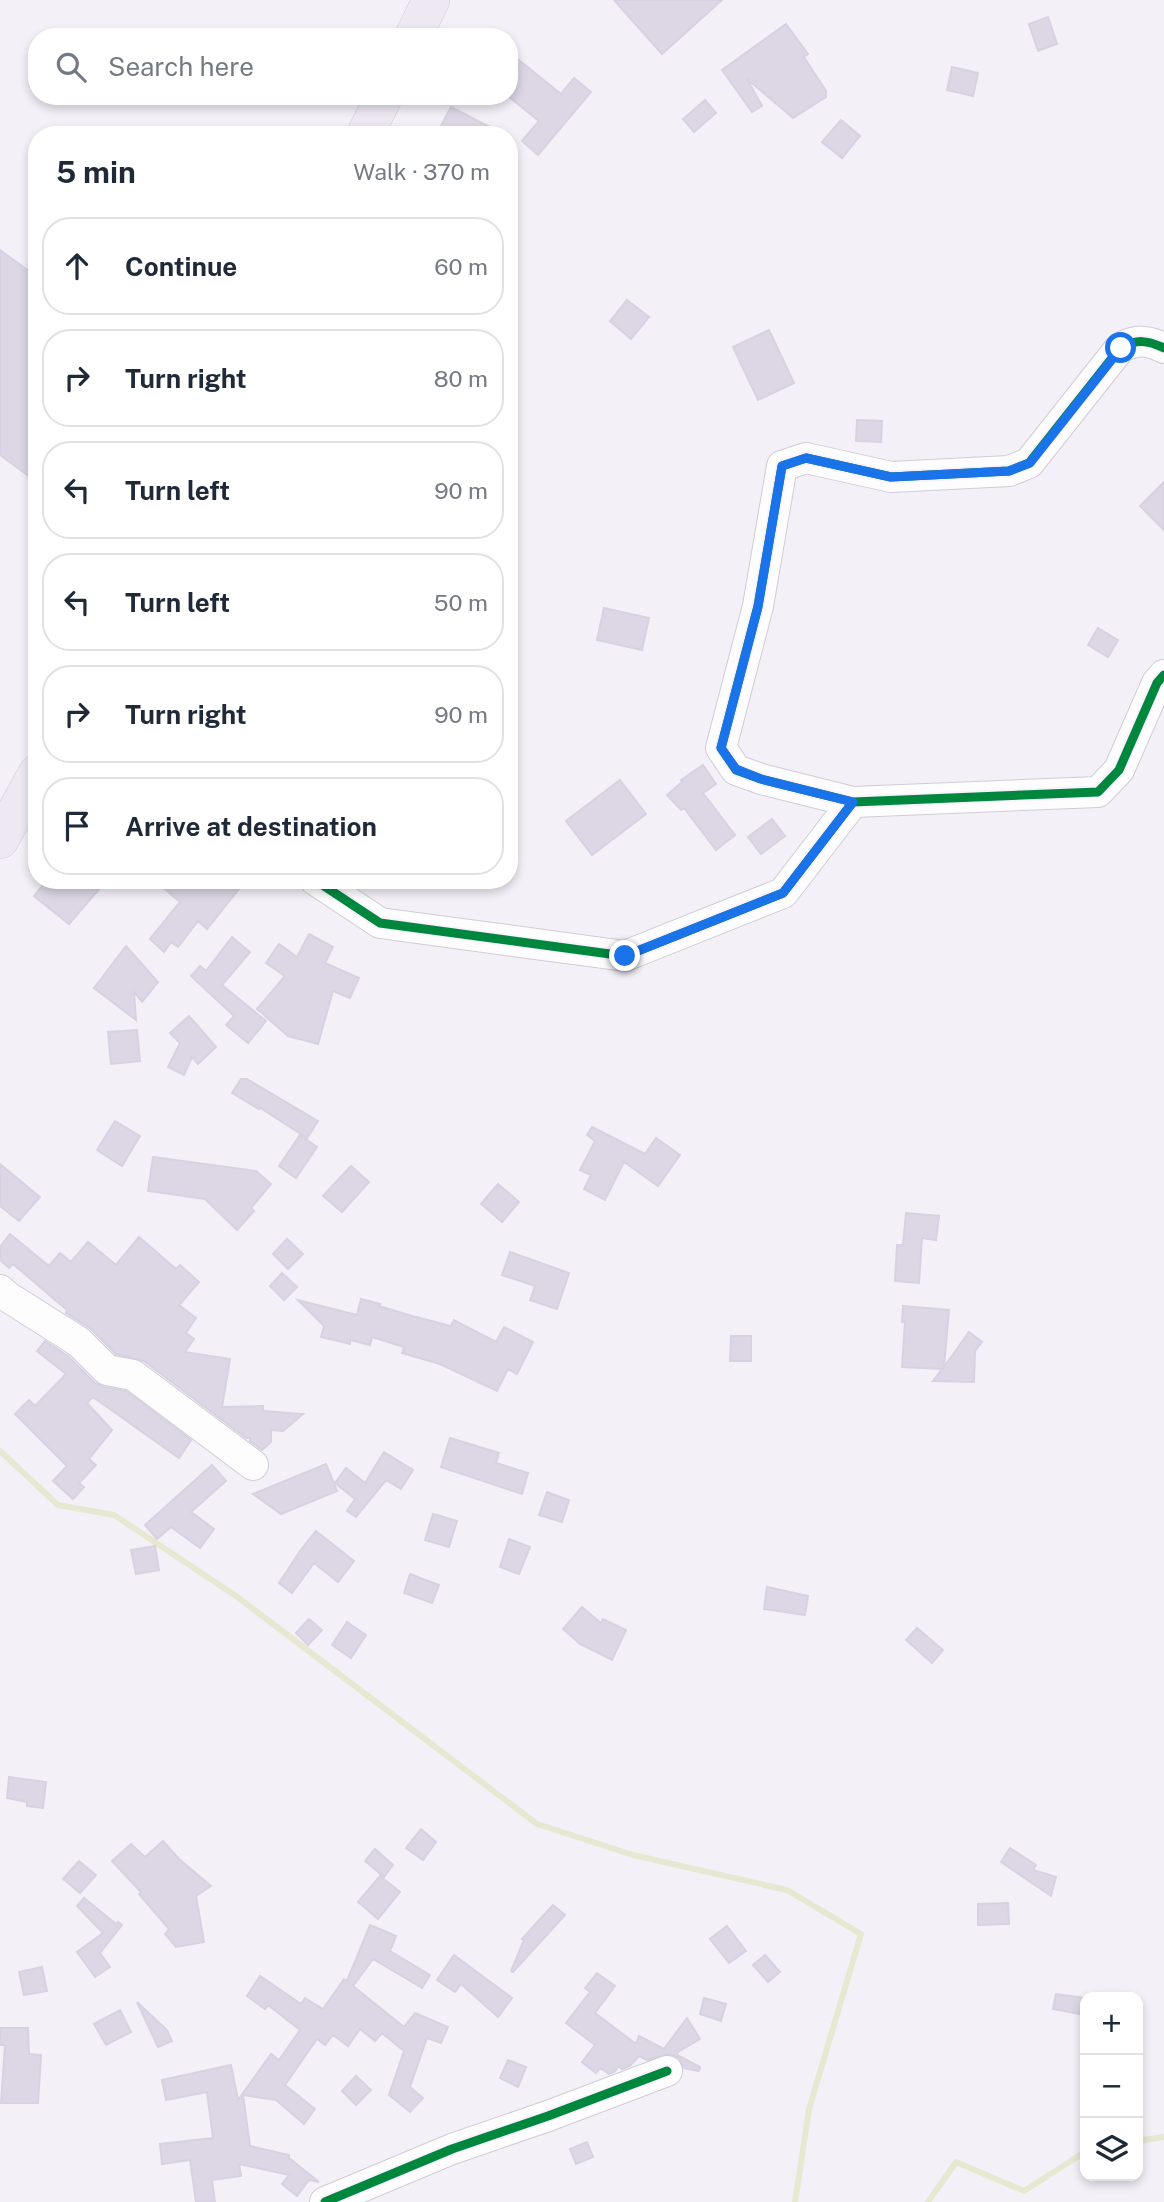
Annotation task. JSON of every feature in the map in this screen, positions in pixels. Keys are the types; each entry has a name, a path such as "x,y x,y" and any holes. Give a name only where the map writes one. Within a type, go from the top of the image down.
{"main road":[{"path":"418,28 432,0"},
{"path":"369,126 380,105"},
{"path":"0,840 28,789"}],"street":[{"path":"1164,348 1150,341 1135,340 1121,348 1030,463 1009,471 891,477 806,458 782,466 758,607 721,748 736,769 761,779 853,802 1098,792 1119,771 1157,683 1164,675"},
{"path":"329,889 380,923 625,956 783,893 853,802"},
{"path":"0,1290 79,1342 107,1370 133,1375 253,1465"},
{"path":"325,2202 452,2149 667,2071"}],"building":[{"path":"614,0 722,0 662,54"},
{"path":"1048,17 1057,44 1038,51 1029,24"},
{"path":"786,24 808,54 804,57 826,91 826,97 793,118 747,79 762,106 752,112 722,70"},
{"path":"518,59 561,94 574,78 591,92 538,155 522,141 539,121 518,104"},
{"path":"952,67 978,73 973,96 947,90"},
{"path":"705,100 716,113 694,132 683,119"},
{"path":"451,107 488,126 441,126"},
{"path":"841,120 860,136 842,158 822,142"},
{"path":"0,250 28,270 28,475 0,455"},
{"path":"627,300 649,317 631,339 610,321"},
{"path":"769,330 794,383 758,400 733,347"},
{"path":"857,420 882,421 881,442 856,441"},
{"path":"1164,482 1164,530 1140,506"},
{"path":"604,608 649,618 642,650 597,640"},
{"path":"1098,628 1118,640 1108,657 1088,645"},
{"path":"703,765 716,784 703,793 735,835 716,850 684,808 681,810 667,795 681,780"},
{"path":"620,780 646,814 592,855 566,821"},
{"path":"772,819 785,836 761,854 748,837"},
{"path":"40,889 99,889 69,924 34,896"},
{"path":"165,889 239,889 207,929 198,921 178,947 171,942 164,952 150,939 180,902"},
{"path":"309,934 333,947 325,963 359,978 350,998 333,991 318,1044 288,1036 257,1009 285,976 266,963 279,944 297,957"},
{"path":"232,937 250,952 222,985 266,1021 248,1043 226,1025 234,1016 191,976 200,966 206,971"},
{"path":"126,946 158,982 142,1002 134,992 136,1020 94,988"},
{"path":"189,1016 216,1047 198,1064 192,1057 184,1075 168,1067 180,1043 170,1033"},
{"path":"137,1030 140,1061 111,1064 108,1032"},
{"path":"241,1079 247,1079 318,1121 307,1138 232,1093"},
{"path":"115,1121 140,1136 122,1166 97,1150"},
{"path":"592,1127 645,1154 656,1138 680,1155 658,1186 624,1162 605,1200 584,1189 591,1175 580,1170 595,1141 587,1135"},
{"path":"300,1135 317,1147 296,1178 279,1166"},
{"path":"153,1157 256,1171 271,1184 251,1208 254,1211 237,1230 205,1199 148,1191"},
{"path":"0,1164 40,1197 19,1221 0,1206"},
{"path":"351,1166 369,1182 342,1212 323,1196"},
{"path":"498,1184 519,1202 502,1222 481,1204"},
{"path":"906,1213 939,1216 936,1240 922,1238 919,1283 895,1281 897,1245 903,1245"},
{"path":"10,1234 49,1266 60,1253 71,1262 88,1242 116,1265 139,1237 176,1269 180,1265 199,1282 179,1305 196,1318 186,1333 194,1339 185,1352 230,1359 222,1407 263,1406 263,1411 303,1414 283,1431 271,1430 271,1442 262,1450 250,1441 250,1438 246,1438 144,1361 116,1354 91,1329 66,1313 67,1310 13,1264 9,1268 0,1260 0,1247"},
{"path":"287,1239 303,1254 288,1269 273,1254"},
{"path":"510,1252 569,1273 557,1309 530,1300 535,1286 502,1275"},
{"path":"282,1273 297,1287 284,1300 270,1286"},
{"path":"361,1299 451,1326 454,1320 496,1342 504,1327 533,1342 517,1374 508,1369 497,1391 440,1364 402,1353 404,1347 372,1337 370,1345 350,1340 350,1344 321,1337 324,1326 298,1300 357,1315"},
{"path":"903,1306 949,1310 944,1367 969,1332 982,1342 975,1351 974,1382 933,1381 942,1369 902,1367 905,1322 902,1322"},
{"path":"731,1336 751,1336 751,1361 730,1361"},
{"path":"45,1341 68,1356 95,1383 126,1391 191,1440 179,1458 93,1397 87,1403 112,1430 89,1459 96,1465 79,1483 84,1487 73,1499 53,1481 67,1466 15,1414 29,1400 35,1406 66,1374 37,1351"},
{"path":"450,1438 499,1453 496,1463 528,1473 522,1494 441,1467"},
{"path":"384,1452 413,1470 401,1489 386,1480 356,1517 347,1511 355,1499 335,1483 346,1468 365,1483"},
{"path":"326,1464 337,1491 281,1514 253,1494"},
{"path":"212,1465 226,1481 191,1512 214,1529 200,1548 171,1527 157,1539 145,1525"},
{"path":"547,1492 569,1500 562,1522 539,1515"},
{"path":"433,1514 457,1521 449,1547 425,1540"},
{"path":"316,1531 354,1561 338,1582 314,1563 292,1593 279,1583"},
{"path":"509,1539 530,1547 519,1574 500,1567"},
{"path":"155,1546 159,1570 136,1574 131,1550"},
{"path":"410,1574 439,1585 432,1603 404,1593"},
{"path":"767,1587 808,1596 805,1615 764,1609"},
{"path":"582,1607 601,1623 603,1619 626,1630 612,1660 580,1644 563,1629"},
{"path":"309,1619 322,1630 308,1645 296,1633"},
{"path":"347,1622 366,1635 351,1658 332,1645"},
{"path":"917,1628 943,1650 932,1663 906,1640"},
{"path":"9,1777 46,1782 43,1808 27,1806 27,1802 7,1798"},
{"path":"421,1829 436,1842 423,1860 406,1848"},
{"path":"163,1841 179,1859 211,1886 196,1896 204,1942 176,1947 165,1934 169,1929 139,1894 141,1892 112,1861 131,1844 145,1857"},
{"path":"1010,1848 1036,1865 1033,1870 1056,1877 1051,1896 1001,1862"},
{"path":"375,1849 393,1865 384,1877 365,1861"},
{"path":"79,1861 96,1875 80,1893 63,1879"},
{"path":"380,1876 400,1892 378,1919 358,1902"},
{"path":"84,1898 116,1924 118,1922 122,1925 100,1953 110,1967 95,1977 77,1952 103,1933 77,1906"},
{"path":"1008,1903 1009,1924 978,1925 978,1904"},
{"path":"553,1905 565,1915 513,1972 511,1971 524,1940 522,1939"},
{"path":"370,1925 396,1936 390,1951 430,1975 422,1988 373,1959 353,1986 404,2027 415,2013 448,2027 441,2043 427,2038 410,2087 423,2098 410,2112 389,2095 404,2051 382,2033 375,2041 360,2029 348,2046 333,2035 325,2045 317,2039 285,2085 315,2109 304,2124 276,2100 243,2095 250,2146 289,2155 289,2158 319,2182 309,2180 297,2196 282,2184 289,2175 239,2164 241,2176 212,2180 215,2202 196,2202 190,2160 162,2164 160,2144 213,2138 207,2092 166,2100 162,2080 231,2065 238,2100 271,2054 279,2060 300,2030 268,2005 265,2009 247,1996 260,1976 301,2004 305,1998 323,2009 344,1979 347,1981"},
{"path":"727,1926 746,1951 729,1963 710,1939"},
{"path":"454,1955 512,1998 498,2017 461,1984 455,1992 437,1980"},
{"path":"765,1955 780,1972 768,1982 753,1965"},
{"path":"42,1967 47,1991 24,1995 19,1972"},
{"path":"597,1973 615,1986 595,2013 636,2044 639,2036 664,2049 687,2018 700,2039 677,2055 700,2067 699,2071 684,2068 679,2058 669,2054 647,2060 639,2056 630,2066 622,2069 619,2066 609,2074 600,2068 596,2073 582,2062 595,2045 566,2023 590,1992 585,1988"},
{"path":"1056,1994 1080,1997 1080,2014 1053,2009"},
{"path":"704,1998 726,2004 721,2021 700,2014"},
{"path":"137,2002 167,2030 172,2041 158,2047"},
{"path":"120,2010 131,2032 106,2045 94,2024"},
{"path":"0,2028 28,2028 29,2054 41,2055 38,2103 1,2103 5,2045 0,2045"},
{"path":"508,2060 526,2067 518,2087 500,2078"},
{"path":"356,2076 371,2090 356,2105 342,2091"},
{"path":"587,2142 593,2157 576,2164 570,2149"}],"waterway":[{"path":"0,1451 58,1505 114,1515 236,1596 537,1824 633,1855 787,1890 861,1934 809,2109 795,2202"},
{"path":"1143,2140 1164,2137"},
{"path":"928,2202 956,2162 1024,2191 1080,2155"}],"cycle path":[{"path":"329,889 380,923 625,956 783,893 853,802 736,770 721,748 758,606 782,466 806,458 891,477 1009,471 1029,463 1120,348 1142,342 1164,348"},
{"path":"853,802 1098,792 1119,770 1157,683 1164,675"},
{"path":"325,2202 452,2149 667,2071"}],"route":[{"path":"625,956 783,893 853,802 761,779 736,769 721,748 758,607 782,466 806,458 891,477 1009,471 1030,463 1121,348"}]}
